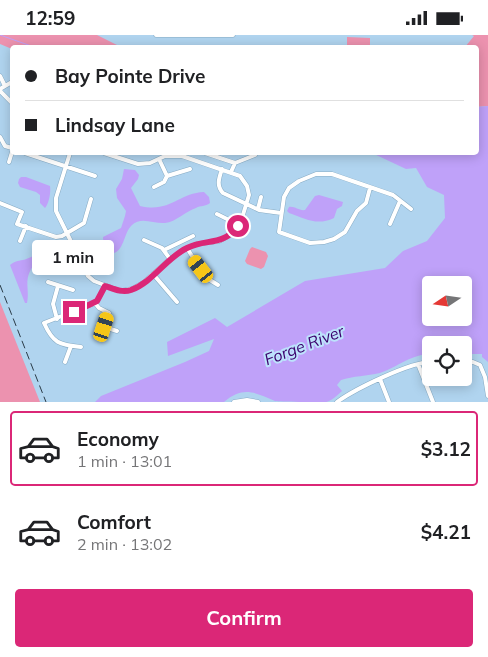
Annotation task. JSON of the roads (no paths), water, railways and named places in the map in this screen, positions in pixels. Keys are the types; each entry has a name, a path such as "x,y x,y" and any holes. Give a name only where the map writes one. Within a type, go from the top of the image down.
{"street":[{"path":"156,35 233,35"},
{"path":"0,76 5,86"},
{"path":"10,83 0,90 10,101"},
{"path":"0,137 10,149"},
{"path":"9,162 11,155"},
{"path":"31,155 95,176"},
{"path":"69,155 55,203 56,211 88,276 105,286 120,291 126,291 138,286 170,259 187,248 226,238 239,225 249,195 247,186 240,176 186,155 170,155 150,163 138,164 110,155"},
{"path":"211,155 234,163 255,155"},
{"path":"160,159 167,176"},
{"path":"231,172 234,163"},
{"path":"154,187 164,182 167,176 190,169"},
{"path":"222,169 219,178 220,190 223,193 258,209 281,213"},
{"path":"370,188 366,203 357,211 345,232 334,239 310,243 279,231 284,197 289,189 299,181 316,174 332,174 394,195 411,209"},
{"path":"258,209 261,197"},
{"path":"0,203 22,212 18,224 56,237 84,223 91,199"},
{"path":"390,224 400,201"},
{"path":"217,213 239,225"},
{"path":"20,241 26,226"},
{"path":"164,250 193,236"},
{"path":"144,240 158,245 170,259"},
{"path":"187,248 205,277 218,285"},
{"path":"153,274 177,302"},
{"path":"48,282 73,290"},
{"path":"57,319 52,304 58,286"},
{"path":"81,347 58,342 50,337 44,323 94,303 100,298 105,286"},
{"path":"94,303 108,313 104,327 117,331"},
{"path":"65,362 71,346"},
{"path":"472,363 480,365 485,377 488,396"},
{"path":"418,364 433,402"},
{"path":"337,402 344,400 349,393 380,379 422,364"},
{"path":"380,379 389,402"},
{"path":"234,402 247,400 258,402"}],"water":[{"name":"Forge River","path":"488,106 488,362 482,357 482,354 472,354 472,336 422,336 422,355 411,358 380,373 341,380 337,385 342,391 326,402 275,401 255,393 243,392 224,402 95,402 101,396 209,351 214,339 168,356 167,342 215,318 227,327 305,281 385,268 403,251 427,241 445,218 444,195 427,187 416,168 406,169 376,155 479,155 479,107"},
{"path":"124,169 135,170 139,175 131,188 140,206 159,207 195,193 204,192 209,197 210,203 192,209 169,222 136,222 129,229 118,250 110,254 104,249 103,237 121,228 125,216 126,211 117,198 116,189 122,179"},
{"path":"21,177 50,186 48,204 45,208 40,203 40,195 20,187 18,183"},
{"path":"319,195 343,202 342,206 337,209 334,218 317,222 287,211 289,207 305,210 315,196"},
{"path":"64,249 70,258 70,262 33,266 28,276 28,298 27,303 25,303 10,265 16,261 35,256 44,259 54,258"}],"waterway":[{"path":"0,35 28,45"}],"railway":[{"path":"0,285 46,402"}]}
